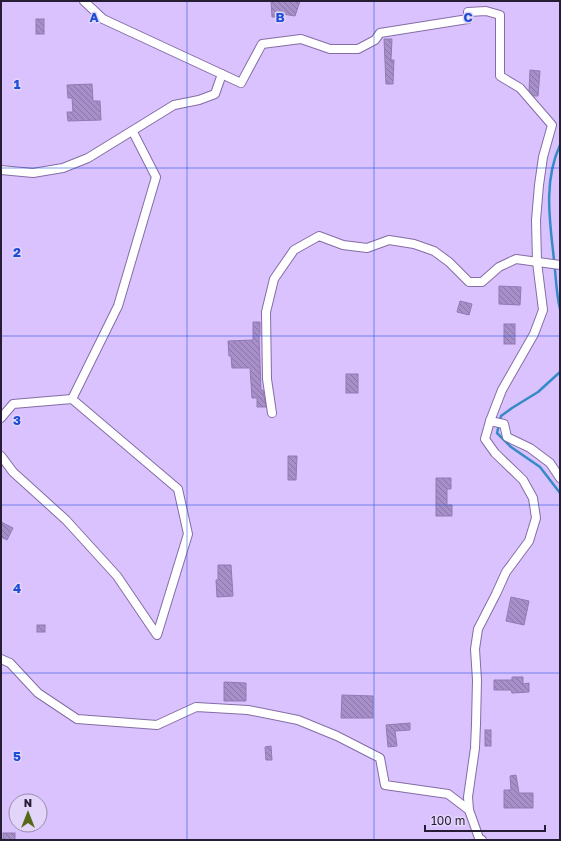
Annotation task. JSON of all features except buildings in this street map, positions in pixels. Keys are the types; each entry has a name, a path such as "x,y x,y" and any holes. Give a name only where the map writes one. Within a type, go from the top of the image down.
{"street":[{"path":"84,1 104,19 241,83 262,44 301,39 330,48 358,49 375,40 380,33 468,19 468,12 486,11 500,15 500,76 520,88 552,125 543,157 536,220 537,262 543,310 534,334 502,390 485,439 495,453 523,480 533,498 536,518 529,541 506,572 478,629 475,649 477,680 475,748 468,797 469,810 479,838 482,840"},
{"path":"1,170 33,173 63,168 88,158 133,132 152,118 174,105 200,100 216,94 222,74"},
{"path":"72,399 118,306 156,177 133,132"},
{"path":"272,413 268,379 266,312 274,279 294,250 319,236 343,245 367,248 389,240 414,244 434,251 449,262 469,282 482,282 499,267 516,259 560,265"},
{"path":"1,418 13,404 72,399 178,490 188,534 157,635 117,576 66,520 13,472 1,456"},
{"path":"490,421 504,424 507,437 530,448 550,463 560,478"},
{"path":"1,659 10,663 38,693 77,719 157,725 196,707 248,710 298,720 337,736 380,758 385,785 448,794 469,810"}],"waterway":[{"path":"560,145 551,173 549,202 560,309"},
{"path":"560,372 538,392 501,416 497,433 511,447 540,467 560,493"}]}
